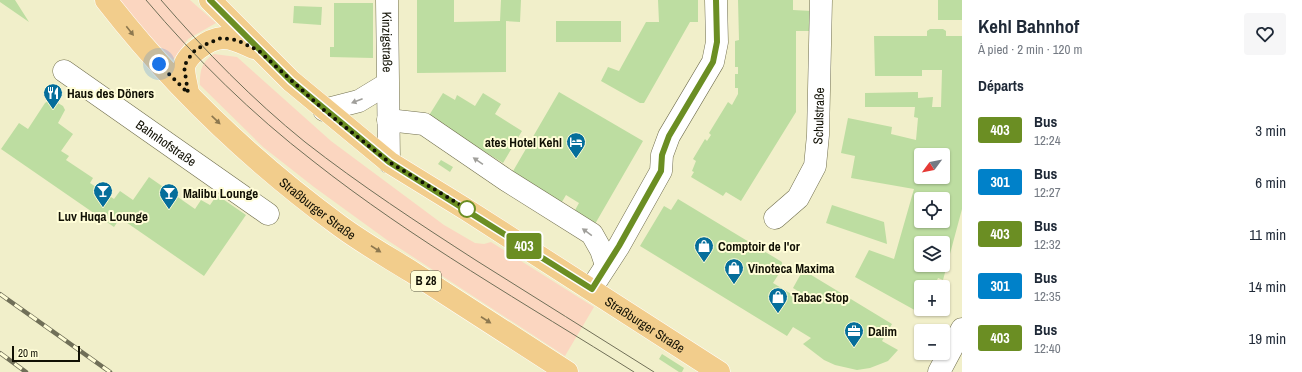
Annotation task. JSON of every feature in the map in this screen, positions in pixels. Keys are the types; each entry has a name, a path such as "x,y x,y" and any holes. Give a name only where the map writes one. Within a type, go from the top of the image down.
{"main road":[{"name":"Straßburger Straße","path":"106,0 140,44 188,93 229,134 288,185 341,227 567,372"},
{"name":"Straßburger Straße","path":"210,0 259,51 324,110 389,162 592,289 719,372"},
{"path":"188,93 184,66 193,52 202,46 221,38 237,40 259,51"}],"street":[{"name":"Kinzigstraße","path":"387,0 389,162"},
{"path":"592,289 619,246 661,171 662,155 669,136 713,62 717,42 716,0"},
{"name":"Schulstraße","path":"775,218 798,198 814,166 818,135 821,0"},
{"name":"Bahnhofstraße","path":"64,71 268,214"},
{"name":"Kinzigstraße","path":"324,110 359,101 387,84"},
{"path":"388,120 424,124 506,180 592,234 601,250 606,265"},
{"path":"939,372 962,329"}],"shaded area":[{"path":"118,0 190,0 216,23 188,39 173,60 125,10"},
{"path":"214,54 237,57 331,141 444,225 475,243 484,244 491,242 594,307 565,356 387,240 314,187 263,147 200,85 202,67 206,60"}],"building":[{"path":"0,0 15,0 29,22 0,2"},
{"path":"417,0 454,0 454,22 500,21 501,0 521,0 520,22 506,21 506,72 417,73"},
{"path":"658,0 698,0 698,22 690,22 644,103 640,103 601,81 608,67 619,71 646,22 659,22"},
{"path":"738,0 793,0 793,10 812,11 812,31 796,31 796,112 741,201 726,192 723,196 691,177 694,172 692,171 696,161 693,159 705,139 707,141 711,135 709,133 728,102 732,105 738,94 738,88 735,88 735,74 738,74 738,67 735,67 735,41 739,40"},
{"path":"938,0 962,0 962,20 938,20"},
{"path":"334,3 373,3 373,58 330,57 330,47 334,47"},
{"path":"294,6 322,7 321,25 293,23"},
{"path":"556,21 621,21 621,42 556,42"},
{"path":"930,29 943,29 946,31 946,36 962,36 962,209 950,254 950,236 914,236 914,272 945,272 943,280 938,278 937,280 914,280 914,310 855,277 869,250 894,259 914,189 851,178 855,156 841,153 848,118 892,127 891,134 916,140 918,118 914,117 915,107 865,107 865,93 918,92 918,98 933,97 932,107 941,107 942,70 922,70 922,76 875,76 874,36 927,36 927,31"},
{"name":"ates Hotel Kehl","path":"559,92 643,141 595,224 574,212 579,203 566,195 559,207 509,178"},
{"path":"443,93 455,100 457,95 475,106 483,93 501,104 495,114 522,131 503,163 428,117"},
{"path":"51,99 63,106 65,110 58,123 73,134 61,151 69,156 66,160 93,178 90,183 114,199 120,191 133,200 149,177 195,209 201,200 210,205 217,195 246,215 204,276 120,218 114,227 1,149 19,123 28,129 45,103"},
{"path":"441,160 453,167 450,172 438,164"},
{"path":"678,199 782,262 782,269 773,283 798,298 801,293 793,288 803,270 892,324 882,341 898,350 888,361 870,368 857,370 835,365 824,360 803,344 811,338 793,327 787,336 640,246 664,206 671,210"},
{"path":"832,205 884,222 887,244 826,223"},
{"path":"662,354 684,368 682,372 679,372 659,359"}],"tram line":[{"path":"146,0 225,85 290,143 351,190 390,218 470,271 634,372"},
{"path":"161,0 212,56 248,92 286,126 326,158 368,189 477,261 654,372"}],"railway":[{"path":"0,294 110,372"},
{"path":"0,353 26,372"}],"bus line":[{"name":"403","path":"210,0 259,51 291,81 324,110 389,162 592,289 619,246 661,171 662,155 669,136 713,62 717,42 716,0"}],"place":[{"name":"Haus des Döners","path":"53,110"},
{"name":"ates Hotel Kehl","path":"576,159"},
{"name":"Luv Huqa Lounge","path":"103,208"},
{"name":"Malibu Lounge","path":"169,210"},
{"name":"Comptoir de l'or","path":"704,263"},
{"name":"Vinoteca Maxima","path":"734,285"},
{"name":"Tabac Stop","path":"778,314"},
{"name":"Dalim","path":"854,348"}],"route":[{"path":"159,64 188,93 184,66 193,52 202,46 221,38 237,40 259,51 324,110 389,162 467,209"}]}
